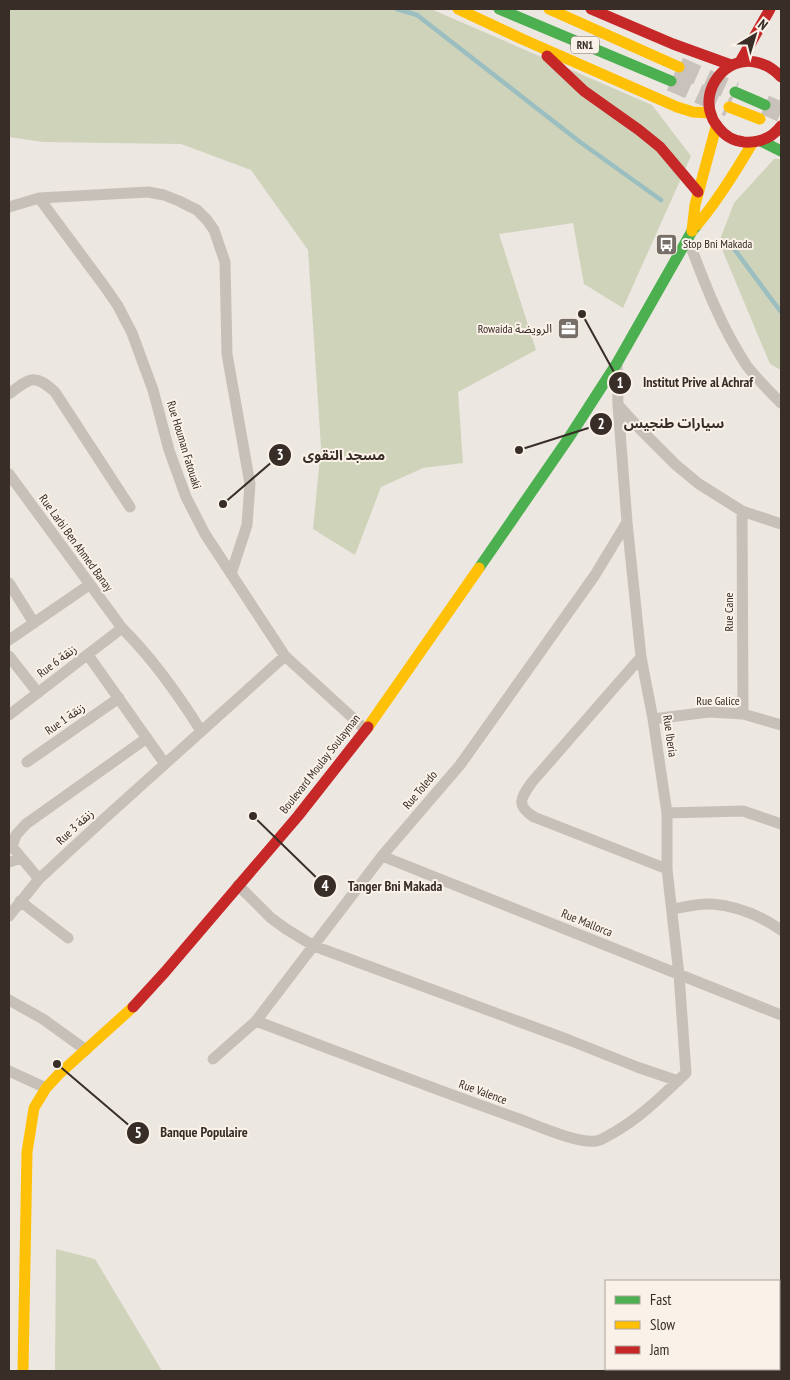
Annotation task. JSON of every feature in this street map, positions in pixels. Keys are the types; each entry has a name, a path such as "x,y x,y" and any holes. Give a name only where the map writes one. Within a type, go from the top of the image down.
{"main road":[{"path":"458,9 677,108 693,112 710,113"},
{"name":"RN1","path":"500,9 671,81"},
{"name":"RN1","path":"549,9 679,67"},
{"path":"591,9 673,44 736,63 756,62 771,67 781,77"},
{"path":"770,9 736,63 721,71 714,80 708,102 710,113 716,126 724,134 743,142 757,142 781,151"},
{"path":"534,45 584,91 660,147 698,192"},
{"path":"735,92 766,105"},
{"path":"729,107 760,119"},
{"name":"Boulevard Moulay Soulayman","path":"690,235 694,201 716,126"},
{"path":"757,142 771,136 781,126"},
{"name":"Boulevard Moulay Soulayman","path":"24,1371 27,1152 34,1108 46,1088 146,993 320,789 366,730 568,439 617,363 690,235 757,142"}],"street":[{"path":"9,207 39,198 148,192 164,195 196,210 214,230 225,262 227,354 250,484 247,525 230,574"},
{"name":"Rue Houman Fatouaki","path":"39,198 106,287 132,333 153,390 169,450 186,498 204,534 285,656 366,730"},
{"path":"690,235 710,293 738,350 760,382 781,403"},
{"name":"Rue Iberia","path":"617,363 618,405 627,522 641,657 653,719 667,813 667,869 679,975 682,1077"},
{"path":"9,394 32,379 40,380 55,392 130,508"},
{"path":"618,405 676,465 699,484 742,510 781,524"},
{"name":"Rue Larbi Ben Ahmed Banay","path":"9,474 122,628 156,665 202,731"},
{"name":"Rue Cane","path":"742,510 743,714"},
{"name":"Rue Toledo","path":"213,1059 256,1021 382,856 460,766 595,575 627,522"},
{"path":"9,584 34,623"},
{"path":"9,640 89,585"},
{"name":"Rue 6 زنقة","path":"9,715 122,628"},
{"path":"88,655 165,764"},
{"path":"9,656 38,693"},
{"name":"Rue 3 زنقة","path":"9,916 39,879 285,656"},
{"path":"641,657 532,782 524,794 521,803 523,808 534,817 667,869"},
{"name":"Rue 1 زنقة","path":"27,762 119,698"},
{"name":"Rue Galice","path":"653,719 709,712 743,714 781,725"},
{"path":"39,879 10,845 16,835 26,824 147,738"},
{"path":"667,813 742,811 781,824"},
{"name":"Rue Mallorca","path":"382,856 781,1015"},
{"path":"9,862 21,858"},
{"path":"238,885 278,923 314,946 637,1067 682,1077"},
{"path":"20,901 68,938"},
{"path":"672,909 710,904 729,906 755,915 781,930"},
{"path":"9,1000 43,1019 86,1050"},
{"name":"Rue Valence","path":"256,1021 476,1104 570,1137 593,1142 601,1140 645,1112 682,1077"},
{"path":"9,1071 46,1088"}],"green space":[{"path":"9,9 431,9 652,105 691,156 623,308 584,284 573,223 499,234 536,350 458,392 463,463 423,468 381,487 355,555 313,529 321,447 308,250 251,170 181,144 43,142 9,137"},
{"path":"774,159 781,159 781,370 770,364 719,242 734,203"},
{"path":"56,1249 95,1259 162,1371 55,1371"}],"waterway":[{"path":"397,9 417,15 580,142 661,200"},
{"path":"732,246 781,312"}],"tunnel":[{"path":"679,67 735,92"},
{"path":"671,81 729,107"},
{"path":"765,105 781,112"}],"traffic: fast":[{"path":"499,9 671,81"},
{"path":"735,92 765,105"},
{"path":"761,141 781,151"},
{"path":"479,568 568,439 617,363 697,225"}],"traffic: slow":[{"path":"458,9 677,107 693,112 710,113"},
{"path":"549,9 679,67"},
{"path":"729,107 760,119"},
{"path":"692,231 695,205 716,127"},
{"path":"697,225 720,195 753,142"},
{"path":"368,727 479,568"},
{"path":"23,1371 27,1152 34,1108 46,1088 59,1074 133,1007"}],"traffic: jam":[{"path":"591,9 673,44 731,65"},
{"path":"740,62 770,9"},
{"path":"547,56 584,91 660,147 698,192"},
{"path":"781,77 770,67 759,63 744,62 734,64 718,77 712,86 709,96 709,107 713,120 720,130 736,140 755,142 765,139 774,134 781,126"},
{"path":"133,1007 298,816 368,727"}],"place":[{"name":"Stop Bni Makada","path":"667,244"},
{"name":"Institut Prive al Achraf","path":"582,314"},
{"name":"Rowaida الرويضة","path":"568,329"},
{"name":"سيارات طنجيس","path":"519,450"},
{"name":"مسجد التقوى","path":"223,504"},
{"name":"Tanger Bni Makada","path":"253,816"},
{"name":"Banque Populaire","path":"57,1064"}]}
